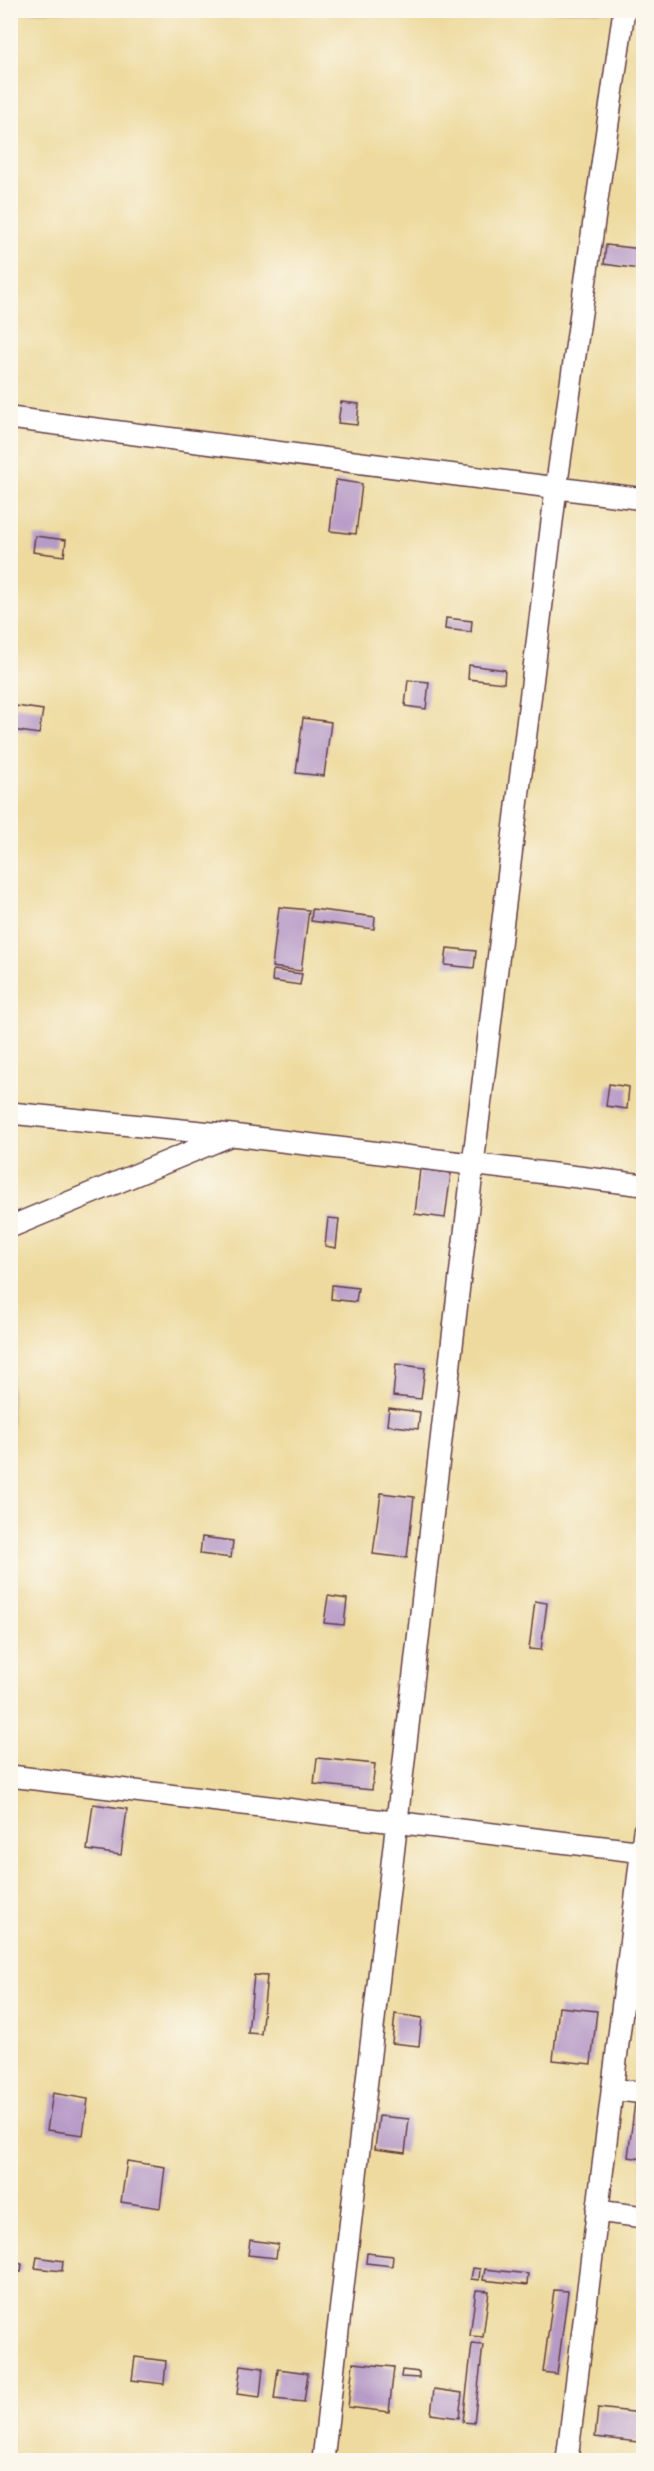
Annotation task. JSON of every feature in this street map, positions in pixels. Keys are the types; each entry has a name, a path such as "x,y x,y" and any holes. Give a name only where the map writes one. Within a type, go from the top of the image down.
{"street":[{"path":"323,2460 473,1164 556,489 624,10"},
{"path":"10,418 644,499"},
{"path":"10,1113 232,1135 644,1185"},
{"path":"10,1227 232,1135"},
{"path":"10,1776 397,1822 643,1845 567,2460"},
{"path":"612,2089 644,2093"},
{"path":"597,2211 644,2217"}],"sand":[{"path":"11,11 643,11 643,2460 11,2460"}],"building":[{"path":"606,245 642,249 639,269 604,264"},
{"path":"341,402 359,404 357,425 338,423"},
{"path":"336,480 362,484 356,534 330,531"},
{"path":"35,536 66,540 64,556 33,552"},
{"path":"446,618 472,621 471,632 445,629"},
{"path":"469,665 505,670 504,683 468,679"},
{"path":"408,680 429,682 426,709 405,706"},
{"path":"16,706 43,710 39,734 13,730"},
{"path":"303,718 331,722 324,776 296,773"},
{"path":"279,907 309,910 301,971 272,967"},
{"path":"312,909 375,917 374,929 311,921"},
{"path":"447,948 476,951 474,968 445,965"},
{"path":"273,970 302,974 300,985 272,981"},
{"path":"609,1084 629,1087 627,1109 606,1106"},
{"path":"420,1169 451,1173 445,1218 415,1214"},
{"path":"328,1218 339,1219 336,1248 325,1246"},
{"path":"332,1285 358,1288 356,1302 331,1299"},
{"path":"396,1364 425,1368 421,1399 393,1396"},
{"path":"389,1408 420,1412 418,1429 387,1425"},
{"path":"381,1493 414,1497 407,1558 373,1554"},
{"path":"202,1537 233,1541 231,1558 200,1554"},
{"path":"328,1596 347,1599 344,1625 324,1623"},
{"path":"535,1601 547,1603 541,1650 529,1649"},
{"path":"317,1758 375,1764 372,1790 314,1784"},
{"path":"93,1804 127,1809 121,1855 87,1850"},
{"path":"254,1975 267,1976 261,2034 248,2033"},
{"path":"559,2007 597,2011 591,2064 553,2060"},
{"path":"395,2014 422,2018 419,2046 392,2043"},
{"path":"53,2093 88,2099 83,2135 47,2130"},
{"path":"635,2102 644,2103 644,2159 628,2157"},
{"path":"379,2116 409,2119 405,2153 375,2149"},
{"path":"127,2161 165,2167 160,2208 121,2202"},
{"path":"250,2240 278,2244 276,2258 248,2255"},
{"path":"367,2253 393,2256 392,2266 366,2263"},
{"path":"37,2257 63,2261 62,2271 35,2268"},
{"path":"10,2262 22,2264 21,2272 10,2270"},
{"path":"473,2268 480,2269 479,2280 471,2279"},
{"path":"485,2269 528,2274 527,2285 483,2280"},
{"path":"476,2290 489,2291 483,2337 470,2336"},
{"path":"554,2290 568,2291 557,2374 543,2372"},
{"path":"472,2344 483,2345 474,2423 463,2422"},
{"path":"135,2357 166,2361 164,2384 132,2380"},
{"path":"353,2363 394,2367 389,2412 348,2407"},
{"path":"241,2365 263,2368 260,2397 237,2394"},
{"path":"278,2369 308,2373 304,2402 274,2399"},
{"path":"402,2370 419,2372 419,2378 401,2377"},
{"path":"434,2389 462,2393 459,2418 431,2414"},
{"path":"598,2408 641,2413 638,2442 595,2437"}]}
